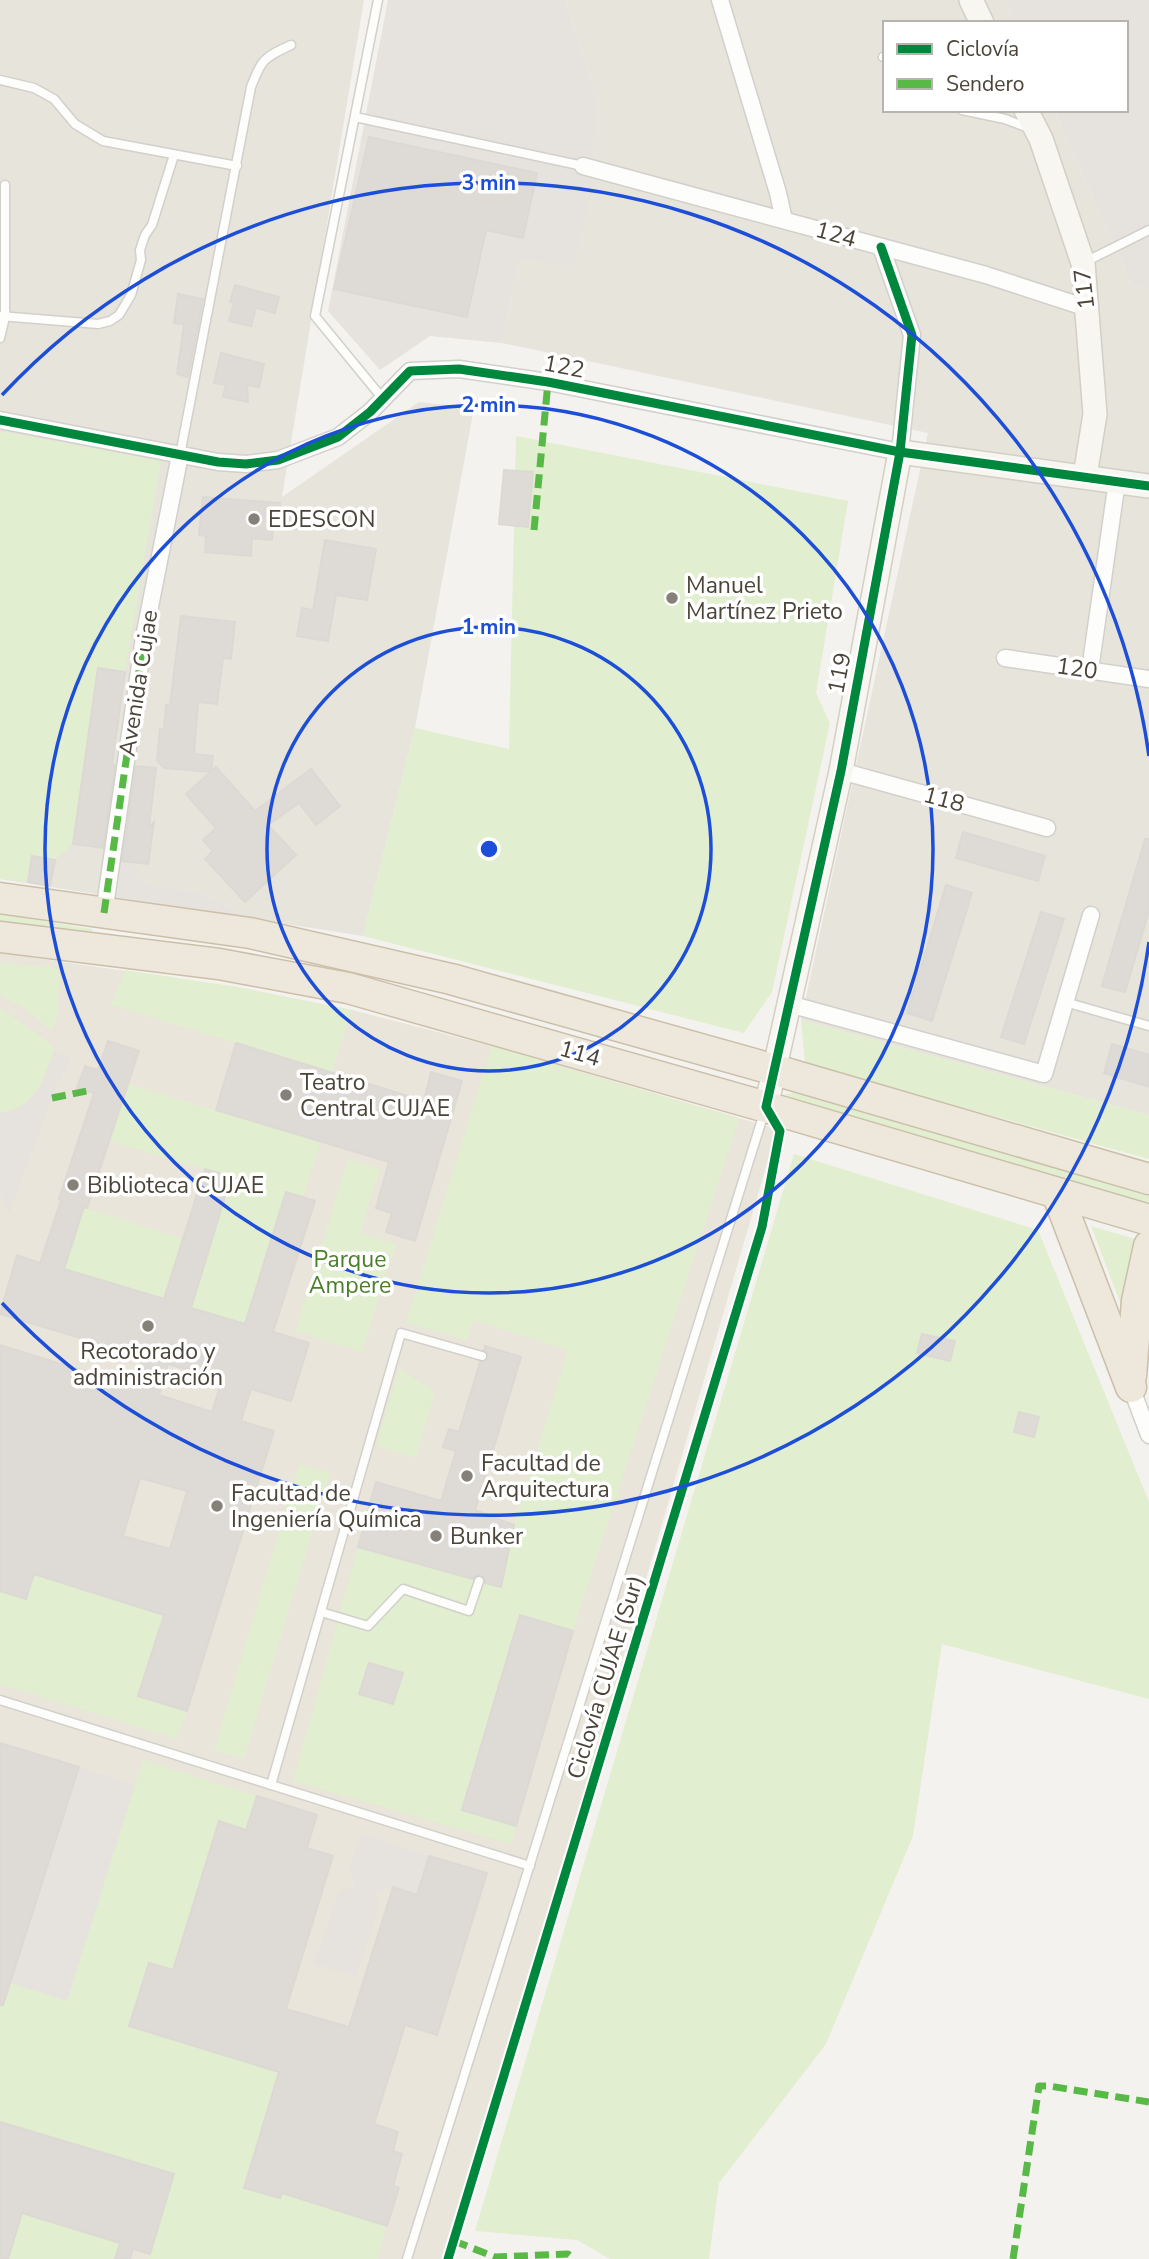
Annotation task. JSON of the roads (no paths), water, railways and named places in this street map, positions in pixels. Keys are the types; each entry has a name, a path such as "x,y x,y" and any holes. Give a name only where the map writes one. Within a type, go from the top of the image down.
{"highway":[{"name":"114","path":"0,898 250,933 362,957 775,1070 1149,1180"},
{"name":"114","path":"0,937 219,964 348,988 1149,1220"},
{"path":"1057,1193 1131,1387"},
{"path":"1131,1387 1136,1301 1149,1246"},
{"path":"1131,1387 1149,1344"}],"street":[{"path":"720,0 784,220"},
{"path":"971,0 981,21"},
{"name":"117","path":"1027,112 1037,132 1083,263 1095,414 1085,476"},
{"name":"124","path":"583,166 986,275 1087,308"},
{"name":"119","path":"766,1107 841,771 900,452 912,335 881,247"},
{"name":"122","path":"0,420 218,462 246,464 278,460 338,437 370,412 410,371 459,369 548,382 900,452 1149,486"},
{"name":"Avenida Cujae","path":"104,913 144,637 180,455"},
{"path":"1090,670 1117,481"},
{"name":"120","path":"1005,658 1149,679"},
{"name":"118","path":"841,771 1047,828"},
{"path":"789,1004 1044,1074 1091,915"},
{"path":"1131,1387 1149,1435"}],"lane":[{"path":"378,0 315,316 383,399"},
{"path":"180,455 251,87 268,55 291,45"},
{"path":"0,80 34,88 54,99 75,124 103,141 237,166"},
{"path":"972,112 1005,119 1037,132"},
{"path":"355,117 583,166"},
{"path":"2,316 98,324 110,321 119,314 131,295 141,260 140,250 152,225 174,155"},
{"path":"0,338 5,185"},
{"path":"1083,263 1149,230"},
{"path":"1065,1002 1149,1026"},
{"path":"407,2259 766,1107"},
{"path":"271,1785 401,1333 482,1356"},
{"path":"321,1612 368,1626 403,1589 469,1611 479,1581"},
{"path":"0,1700 530,1866"}],"place":[{"name":"EDESCON","path":"254,519"},
{"name":"Manuel Martínez Prieto","path":"672,598"},
{"name":"Teatro Central CUJAE","path":"286,1095"},
{"name":"Biblioteca CUJAE","path":"73,1185"},
{"name":"Recotorado y administración","path":"148,1326"},
{"name":"Facultad de Arquitectura","path":"467,1476"},
{"name":"Facultad de Ingeniería Química","path":"217,1506"},
{"name":"Bunker","path":"436,1536"}],"park label":[{"name":"Parque Ampere","path":"350,1272"}]}
